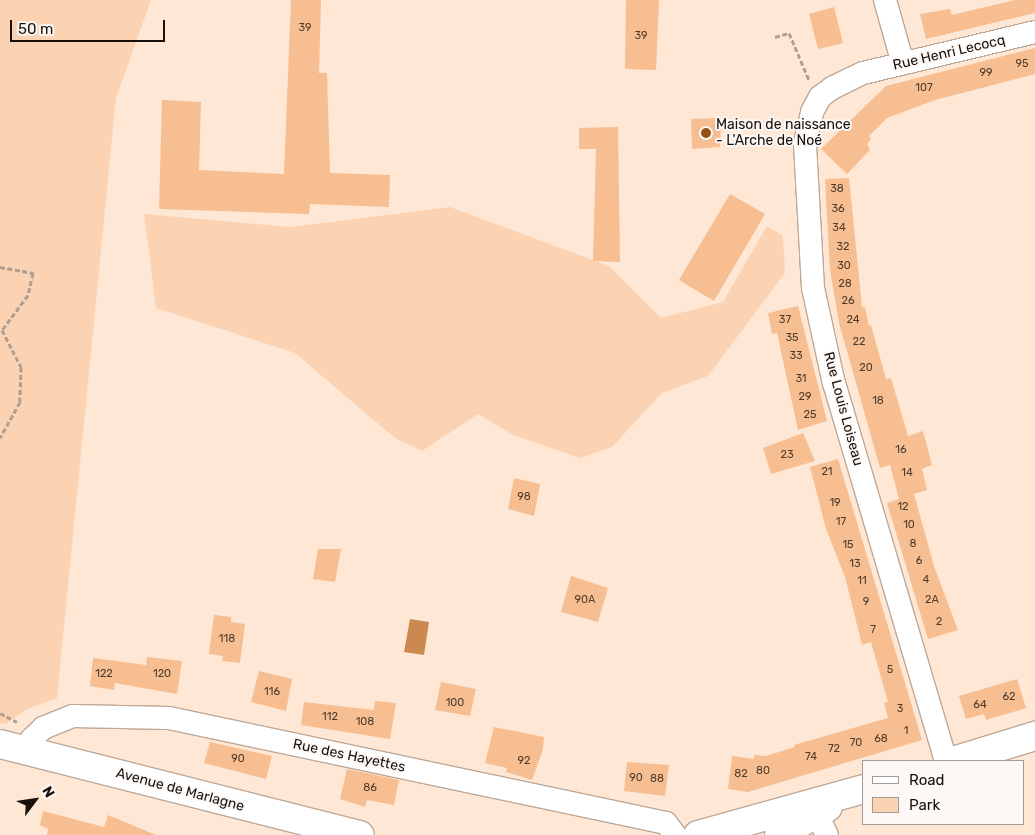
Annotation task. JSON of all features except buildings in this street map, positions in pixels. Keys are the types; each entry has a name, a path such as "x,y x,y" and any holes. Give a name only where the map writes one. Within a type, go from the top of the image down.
{"main road":[{"path":"956,760 1035,736"},
{"name":"Avenue de Marlagne","path":"0,744 360,835"},
{"path":"789,833 819,817 852,793"},
{"path":"698,835 819,817"}],"street":[{"path":"885,0 903,64"},
{"name":"Rue Henri Lecocq","path":"863,74 1035,32"},
{"name":"Rue Louis Loiseau","path":"863,74 820,97 812,112 805,143 813,288 834,384 946,760"},
{"name":"Rue des Hayettes","path":"28,751 32,739 43,728 73,716 168,718 666,823 676,835"}],"path":[{"path":"775,36 789,33 812,85"},
{"path":"0,267 33,273 28,295 2,330 21,367 20,402 0,438"}],"green space":[{"path":"0,0 151,0 116,98 57,698 27,709 6,724 0,723"},
{"path":"450,207 609,266 661,318 723,302 767,226 783,236 785,273 708,376 662,393 612,447 580,458 513,435 478,414 422,451 395,438 295,353 156,308 144,214 290,227"}],"shaded area":[{"path":"410,619 429,622 424,655 404,652"}],"place":[{"name":"Maison de naissance - L'Arche de Noé","path":"706,133"}]}
